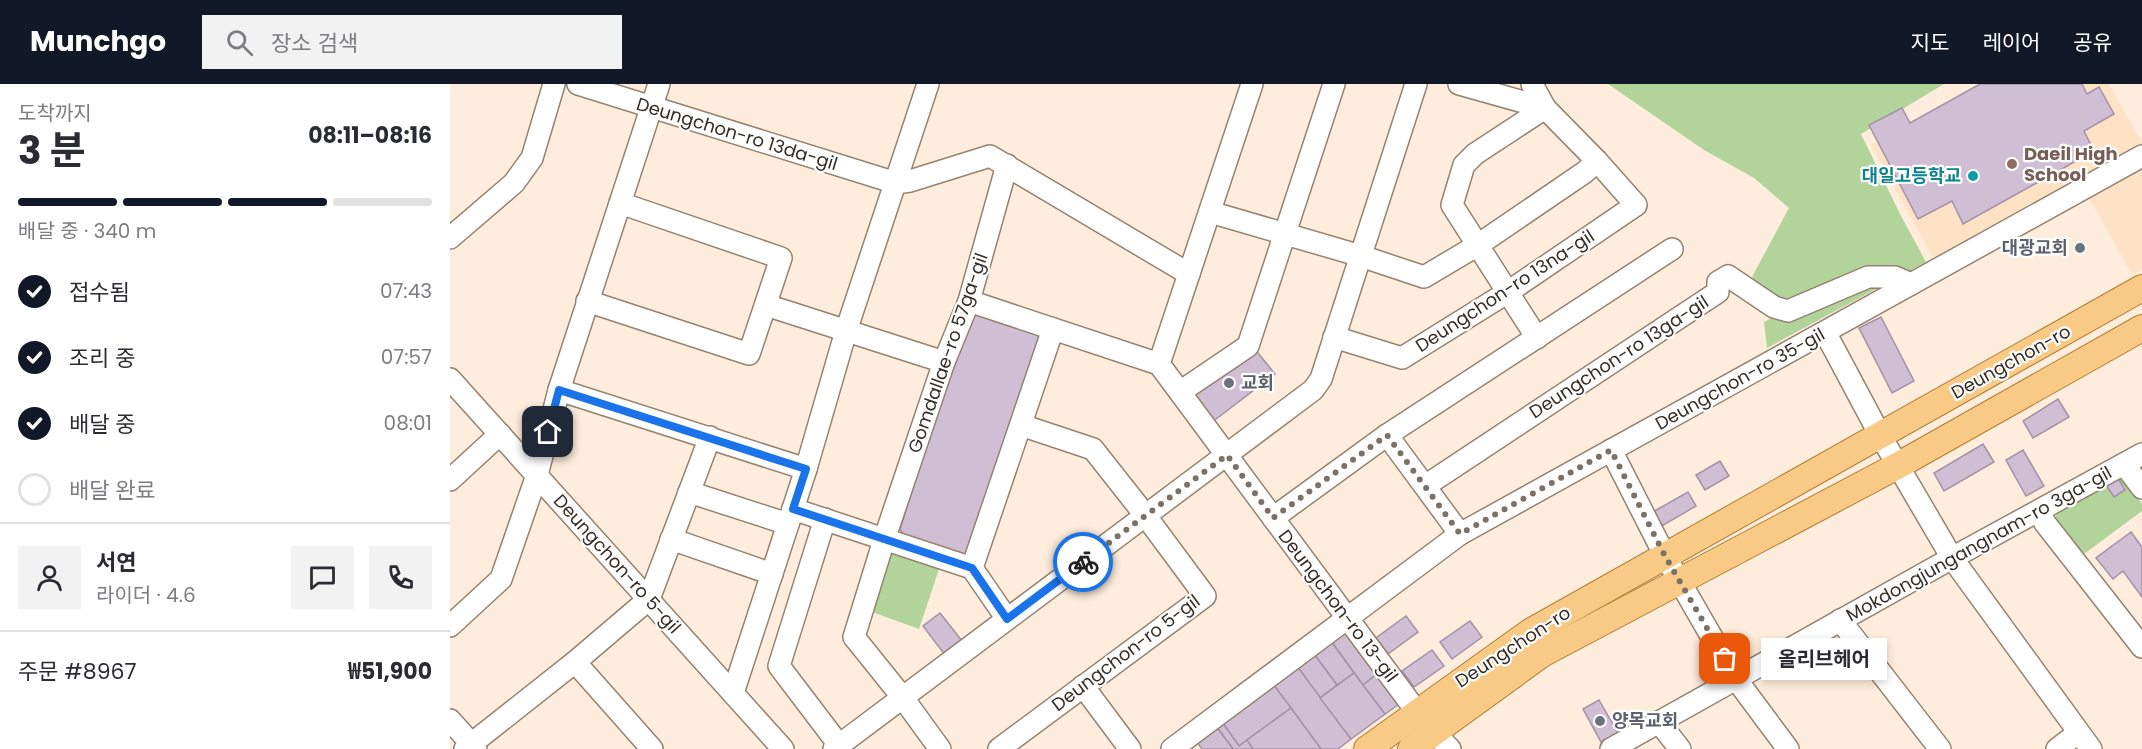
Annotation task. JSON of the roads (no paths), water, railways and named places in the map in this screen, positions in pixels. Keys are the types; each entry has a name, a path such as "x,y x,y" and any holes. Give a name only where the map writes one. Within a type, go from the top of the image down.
{"main road":[{"name":"Deungchon-ro","path":"1367,749 1530,632 1880,435 2140,295"},
{"name":"Deungchon-ro","path":"1410,749 1441,741 1542,654 1899,465 2142,328"}],"street":[{"path":"450,238 514,183 532,158 554,84"},
{"name":"Deungchon-ro 13da-gil","path":"578,84 896,183"},
{"path":"450,626 501,579 537,475 559,390 659,84"},
{"path":"733,693 806,469 846,331 928,84"},
{"path":"969,301 1159,363 1252,84"},
{"path":"1180,392 1248,346 1334,84"},
{"path":"825,519 779,666 836,747 1313,390 1321,379 1416,84"},
{"path":"1459,84 1545,108"},
{"path":"1210,212 1361,256 1424,278 1478,245 1598,161 1545,108 1532,84"},
{"path":"1537,338 1452,205 1464,165 1475,154 1545,108"},
{"path":"896,183 910,181 990,156 1189,273"},
{"name":"Deungchon-ro 35-gil","path":"1172,749 1460,534 2142,156"},
{"name":"Deungchon-ro 13na-gil","path":"1334,337 1402,358 1508,292 1636,205 1598,161"},
{"name":"Gomdallae-ro 57ga-gil","path":"903,698 854,638 884,540 944,362 969,301 1007,165"},
{"path":"587,301 749,354 766,305 781,258 620,203"},
{"path":"1273,518 1387,435 1671,249"},
{"name":"Deungchon-ro 13ga-gil","path":"1425,486 1718,292 1718,282 1728,276 1774,307 1788,311 1868,277 1895,277 1911,284"},
{"path":"766,305 944,362"},
{"path":"972,568 1053,329"},
{"path":"1825,332 1880,435 1952,558 2084,741 2056,749"},
{"name":"Deungchon-ro 13-gil","path":"1159,363 1441,741"},
{"name":"Deungchon-ro 5-gil","path":"450,379 783,749"},
{"path":"559,390 806,469"},
{"path":"1021,425 1093,448 1145,514"},
{"path":"450,480 500,434"},
{"path":"1387,435 1460,534"},
{"path":"450,720 471,747 649,599 710,437"},
{"path":"1611,450 1665,556 1736,679 1788,749"},
{"path":"2133,459 2142,488"},
{"name":"Mokdongjungangnam-ro 3ga-gil","path":"1611,749 2133,459"},
{"path":"689,492 790,516 825,519 972,568 1007,619"},
{"path":"2039,511 2045,523 2142,647"},
{"name":"Deungchon-ro 5-gil","path":"999,749 1205,596 1145,514"},
{"path":"671,539 772,574"},
{"path":"1840,620 1940,749"},
{"path":"575,662 652,749"},
{"path":"1083,686 1130,749"},
{"path":"903,698 939,749"},
{"path":"1659,722 1680,749"}],"place":[{"name":"Daeil High School","path":"2012,164"},
{"name":"대일고등학교","path":"1973,176"},
{"name":"대광교회","path":"2080,248"},
{"name":"교회","path":"1229,383"},
{"name":"올리브헤어","path":"1725,659"},
{"name":"양목교회","path":"1600,721"}]}
